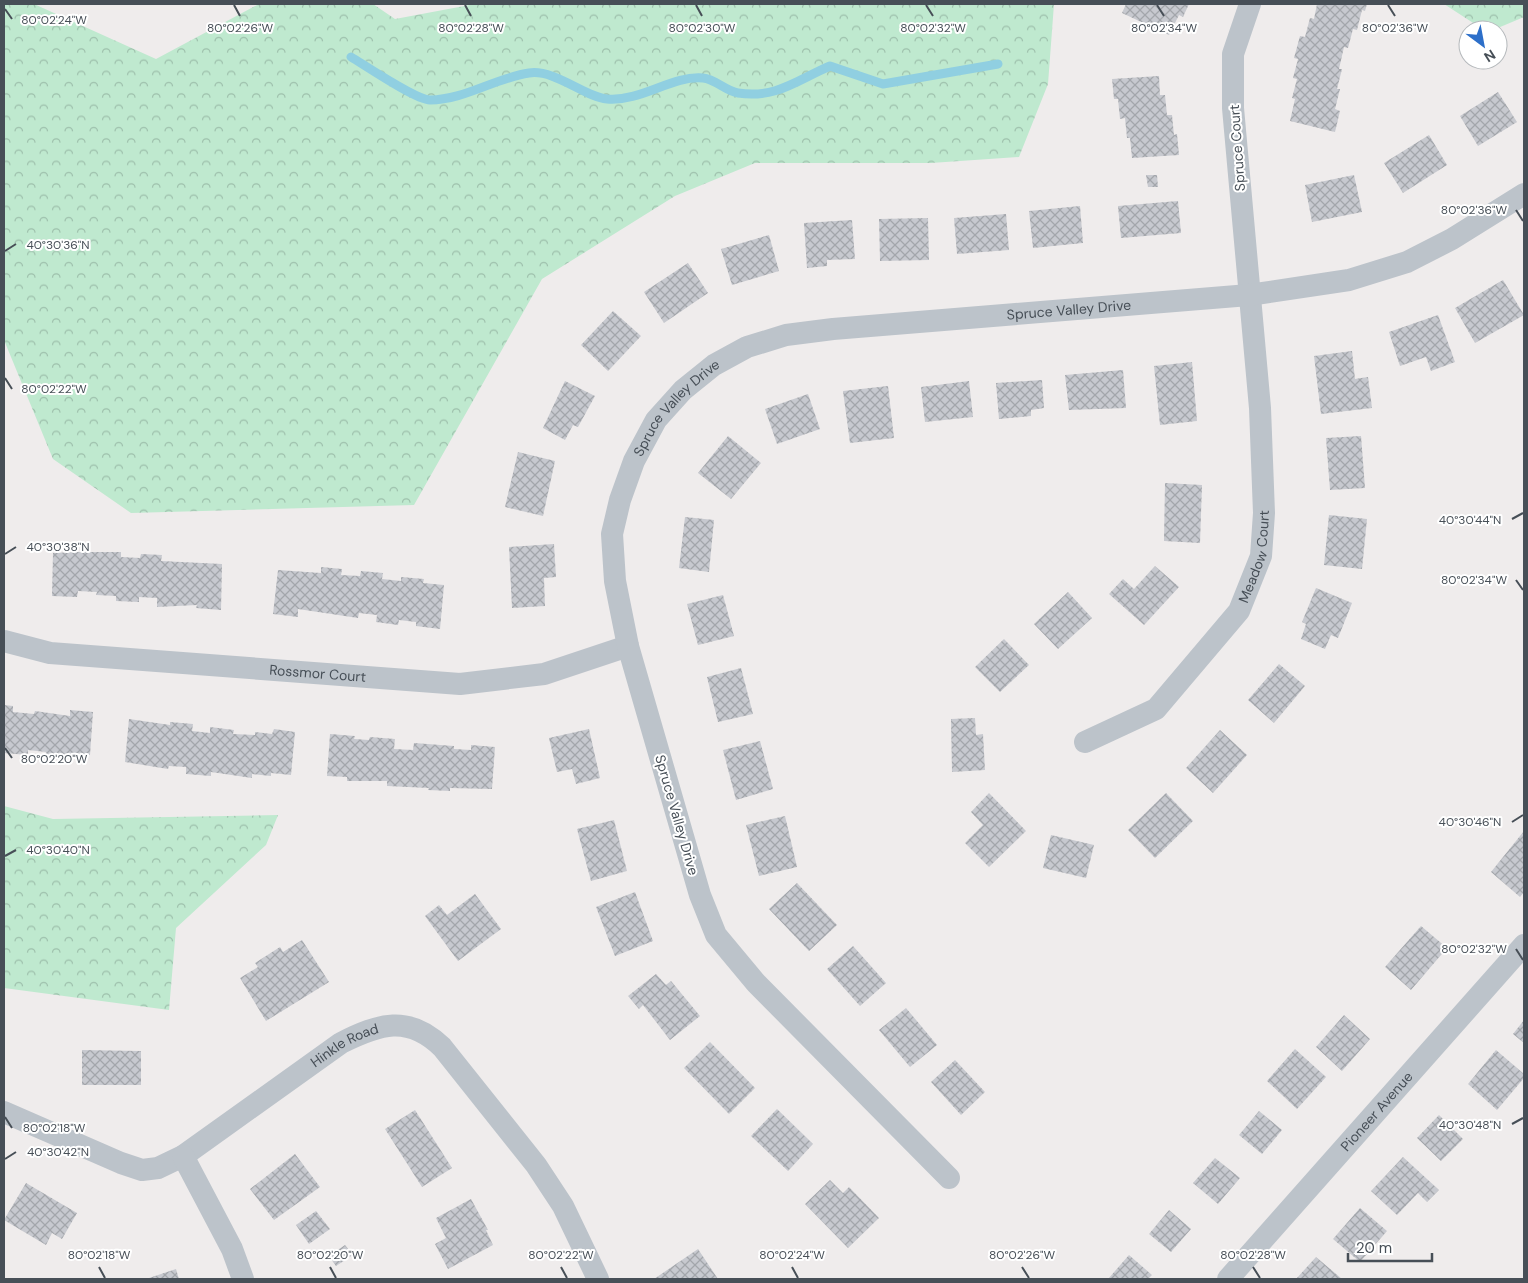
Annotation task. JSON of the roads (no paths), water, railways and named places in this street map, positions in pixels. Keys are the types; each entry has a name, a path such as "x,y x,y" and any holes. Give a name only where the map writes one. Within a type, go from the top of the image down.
{"street":[{"name":"Spruce Court","path":"1249,295 1233,108 1233,54 1250,4"},
{"name":"Spruce Valley Drive","path":"950,1178 756,983 716,935 700,895 628,646 615,581 612,534 620,500 634,460 656,420 683,390 714,365 747,347 795,334 1249,295 1349,280 1407,262 1452,238 1524,194"},
{"name":"Meadow Court","path":"1086,742 1156,709 1239,612 1260,556 1264,513 1260,408 1249,295"},
{"name":"Rossmor Court","path":"4,642 50,653 460,684 544,674 628,646"},
{"name":"Pioneer Avenue","path":"1228,1279 1524,945"},
{"name":"Hinkle Road","path":"4,1112 121,1164 142,1170 158,1168 183,1156 341,1043 366,1031 383,1026 404,1025 419,1029 429,1034 442,1047 536,1165 563,1206 598,1279"},
{"path":"183,1156 232,1249 243,1279"}],"waterway":[{"path":"351,57 414,95 430,100 467,93 504,79 529,73 549,75 598,97 620,99 691,78 712,80 734,92 752,94 775,91 830,66 883,84 998,64"}]}
